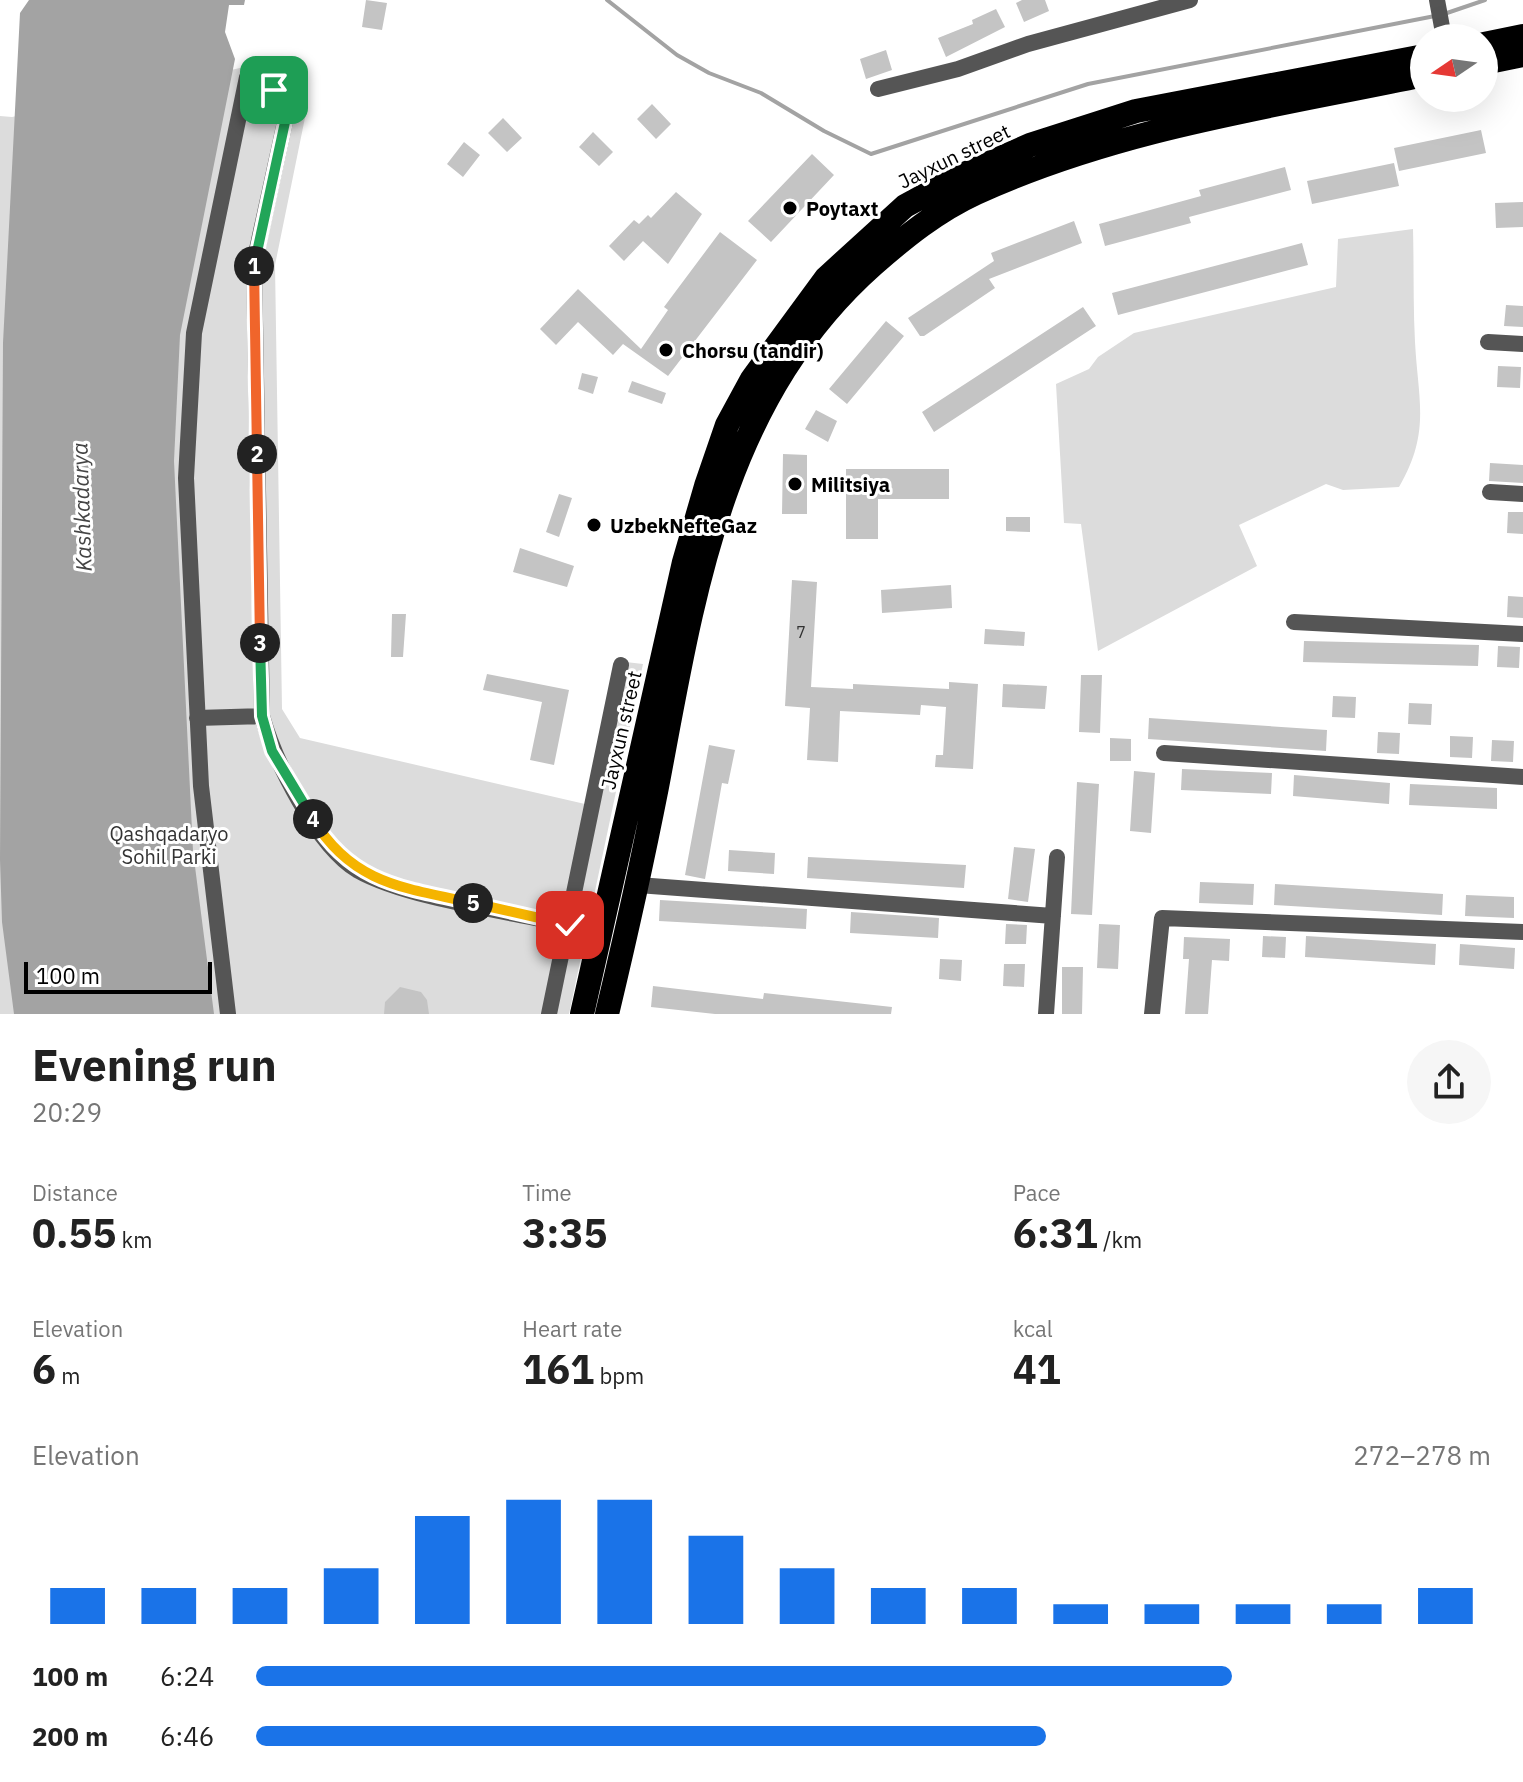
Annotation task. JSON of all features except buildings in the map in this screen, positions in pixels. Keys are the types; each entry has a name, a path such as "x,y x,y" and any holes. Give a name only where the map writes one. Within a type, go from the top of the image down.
{"highway":[{"path":"1498,41 1523,36"},
{"path":"1498,60 1523,55"},
{"name":"Jayxun street","path":"582,1014 681,575 706,486 727,425 752,379 826,278 871,234 923,195 962,175 1080,127 1136,111 1410,59"},
{"path":"607,1014 638,885 702,570 724,490 755,418 797,348 849,287 918,226 973,194 1108,141 1410,78"}],"street":[{"path":"878,89 958,69 1028,44 1190,0"},
{"path":"1437,0 1442,24"},
{"path":"228,1014 217,937 197,718 186,478 194,333 247,77 290,99 254,263 262,716 272,751 325,840 355,868 386,884 570,925"},
{"path":"1488,342 1523,344"},
{"path":"1490,492 1523,494"},
{"path":"1294,622 1523,634"},
{"path":"549,1014 570,925 621,665"},
{"path":"197,718 262,716"},
{"path":"1164,753 1523,777"},
{"path":"1046,1014 1057,857"},
{"path":"638,885 1053,916"},
{"path":"1152,1014 1162,918 1523,932"}],"green space":[{"name":"Qashqadaryo Sohil Parki","path":"240,68 308,103 275,265 282,709 300,738 585,804 617,661 643,664 569,1014 0,1014 0,116 12,117"},
{"path":"1413,229 1414,328 1420,416 1415,449 1399,487 1343,490 1326,484 1239,525 1257,566 1098,651 1081,524 1064,523 1056,384 1089,369 1098,357 1134,333 1336,287 1338,239"}],"water":[{"name":"Kashkadarya","path":"29,0 245,0 244,5 229,5 225,32 235,59 180,335 174,461 193,851 214,1014 14,1014 2,922 0,860 3,343 20,13"}],"waterway":[{"path":"607,0 677,55 709,73 761,93 824,131 871,154 1088,84 1435,16"},
{"path":"1444,14 1485,0"}],"place":[{"name":"Poytaxt","path":"790,208"},
{"name":"Chorsu (tandir)","path":"666,350"},
{"name":"Militsiya","path":"795,484"},
{"name":"UzbekNefteGaz","path":"594,525"}],"route":[{"path":"274,90 290,99 254,263 262,716 272,751 325,840 355,868 386,884 570,925"}]}
